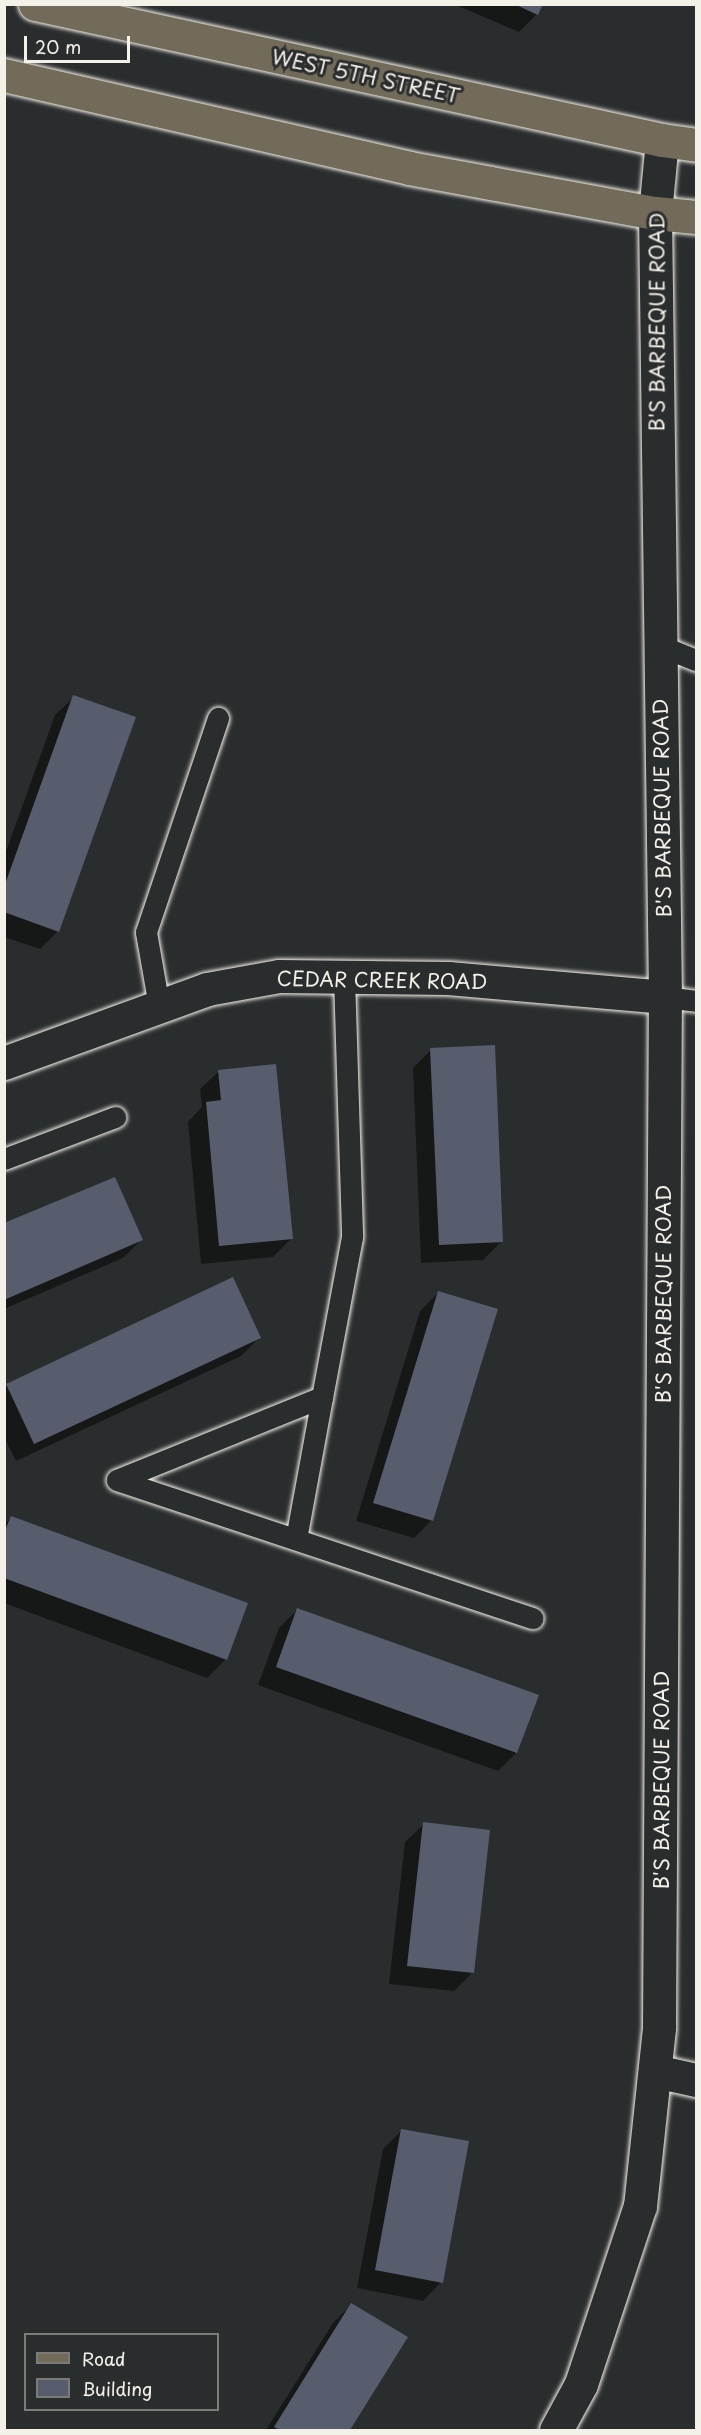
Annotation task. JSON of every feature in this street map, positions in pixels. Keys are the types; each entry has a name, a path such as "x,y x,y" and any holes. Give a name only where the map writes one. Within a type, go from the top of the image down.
{"main road":[{"name":"WEST 5TH STREET","path":"35,4 662,140 696,145"},
{"path":"4,75 409,168 655,213 696,217"}],"street":[{"name":"B'S BARBEQUE ROAD","path":"556,2430 581,2384 640,2206 659,2016 665,997 655,213 662,140"},
{"name":"CEDAR CREEK ROAD","path":"4,1063 207,989 279,976 448,978 665,997"},
{"path":"655,2072 696,2080"}],"lane":[{"path":"660,646 696,660"},
{"path":"159,1006 146,932 218,718"},
{"path":"296,1539 352,1237 344,977"},
{"path":"665,997 696,1001"},
{"path":"4,1159 115,1117"},
{"path":"322,1397 117,1480 533,1618"}],"building":[{"path":"514,4 543,4 538,15"},
{"path":"73,695 136,717 59,932 4,912 4,887"},
{"path":"495,1045 503,1242 439,1245 430,1048"},
{"path":"276,1064 293,1239 219,1246 206,1102 221,1100 218,1070"},
{"path":"115,1177 143,1240 4,1300 4,1223"},
{"path":"233,1277 261,1338 34,1444 6,1384"},
{"path":"438,1291 498,1309 433,1521 373,1503"},
{"path":"11,1516 248,1603 227,1660 4,1578 4,1533"},
{"path":"297,1608 539,1695 517,1753 276,1667"},
{"path":"423,1822 490,1830 474,1973 407,1966"},
{"path":"401,2129 469,2141 443,2283 375,2270"},
{"path":"351,2303 408,2337 350,2430 280,2430 274,2427"}]}
